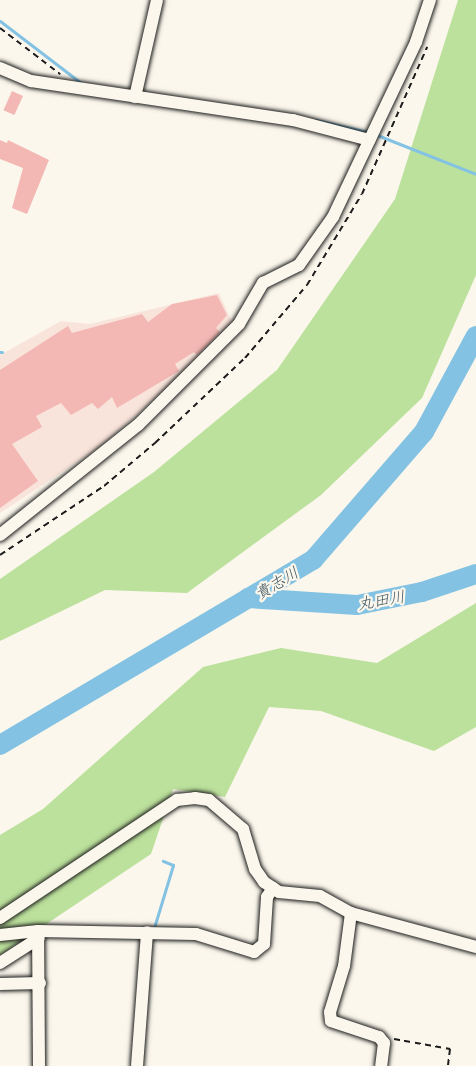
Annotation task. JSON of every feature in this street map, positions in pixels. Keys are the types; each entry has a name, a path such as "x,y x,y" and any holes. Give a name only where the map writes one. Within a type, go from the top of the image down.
{"street":[{"path":"135,97 157,0"},
{"path":"0,535 138,425 239,324 263,283 299,265 333,217 416,42 430,0"},
{"path":"0,68 31,81 72,89 293,120 369,140"},
{"path":"0,918 177,800 209,800 243,829 255,869 279,892 320,896 351,913 476,947"},
{"path":"0,935 147,932 195,934 254,952 264,944 267,897 273,888"},
{"path":"351,913 344,966 330,1012 331,1021 379,1037 384,1043 381,1066"},
{"path":"137,1066 147,932"},
{"path":"0,963 38,935"},
{"path":"38,935 39,1066"},
{"path":"0,984 40,983"}],"path":[{"path":"0,28 60,74 72,89"},
{"path":"379,1037 450,1049 448,1066"}],"shaded area":[{"path":"219,293 232,322 197,362 97,449 0,513 0,355 61,321 90,324"}],"green space":[{"path":"458,0 476,0 476,275 422,398 321,495 187,593 105,590 0,641 0,579 154,472 277,370 395,199"},
{"path":"476,603 476,727 434,751 321,711 269,707 225,797 173,789 151,854 0,955 0,835 43,809 203,667 281,648 377,663"}],"building":[{"path":"12,91 23,96 14,115 3,110"},
{"path":"0,140 7,143 8,140 49,160 27,214 12,208 23,168 0,159"},
{"path":"217,295 227,315 216,328 220,332 197,355 194,352 175,364 179,371 117,408 112,397 98,409 92,403 71,415 61,403 36,416 42,427 12,444 38,481 0,508 0,370 68,326 72,333 142,314 148,322 172,304"}],"waterway":[{"path":"0,21 81,83"},
{"path":"316,120 368,132"},
{"path":"377,135 476,174"},
{"name":"貴志川","path":"0,745 313,560 424,432 476,336"},
{"name":"丸田川","path":"248,598 357,605 422,592 476,574"},
{"path":"153,931 173,865 163,861"}]}
